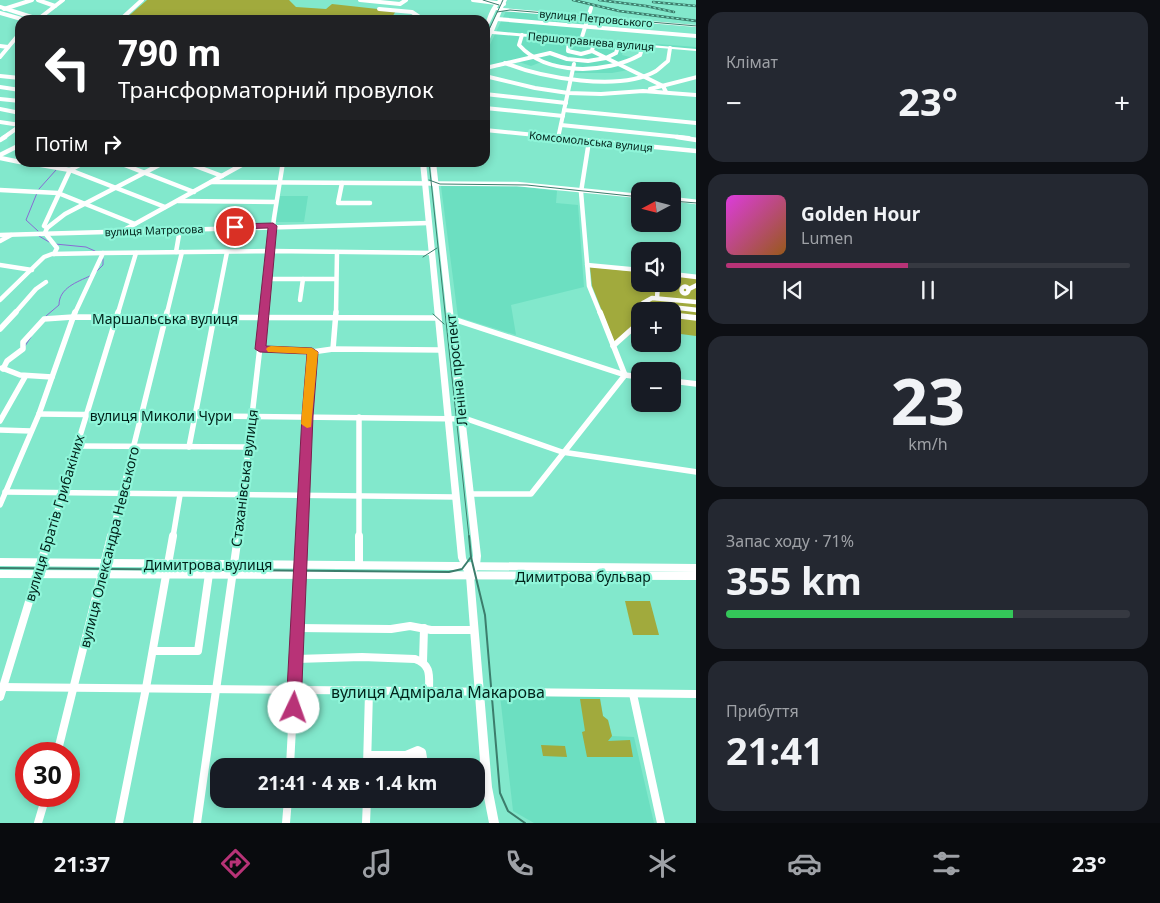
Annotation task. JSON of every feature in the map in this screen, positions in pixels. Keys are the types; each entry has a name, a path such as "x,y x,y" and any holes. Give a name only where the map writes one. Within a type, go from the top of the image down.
{"main road":[{"name":"вулиця Петровського","path":"499,4 588,16 696,25"},
{"path":"490,27 497,19 499,4"},
{"path":"490,24 499,4"},
{"name":"Першотравнева вулиця","path":"490,31 696,50"},
{"name":"Леніна проспект","path":"423,167 447,418 464,565 470,576 487,787 494,823"},
{"name":"Леніна проспект","path":"434,167 470,494 476,565"},
{"path":"438,318 450,318"},
{"path":"470,576 476,565"}],"street":[{"path":"0,10 32,0"},
{"path":"38,0 55,6"},
{"path":"44,15 63,0"},
{"path":"125,15 142,0"},
{"path":"360,0 400,4 406,0"},
{"path":"473,0 499,4"},
{"path":"5,8 24,15"},
{"path":"581,40 591,8"},
{"path":"379,9 410,12 415,15"},
{"path":"0,10 15,16"},
{"path":"497,19 696,36"},
{"path":"522,35 519,42 520,48 532,57 555,65 574,68 620,65 637,58 643,46"},
{"path":"0,57 15,39"},
{"path":"568,39 567,49 570,52 580,54 592,51 663,86 666,92"},
{"path":"592,51 594,41"},
{"path":"490,67 550,53 575,60 606,58 617,52 619,44"},
{"path":"0,46 8,47"},
{"path":"505,63 535,74 571,80 607,80 642,75 658,69 666,63 670,48"},
{"path":"558,138 575,60"},
{"path":"0,76 15,78"},
{"path":"643,91 696,76"},
{"path":"490,77 535,88 568,93 601,94 643,91 696,95"},
{"path":"0,87 13,89"},
{"path":"490,95 566,103"},
{"path":"0,98 15,100"},
{"path":"0,109 15,112"},
{"path":"490,109 563,116"},
{"path":"564,110 696,123"},
{"path":"0,122 15,125"},
{"path":"561,125 696,140"},
{"path":"0,140 15,130"},
{"name":"Комсомольська вулиця","path":"490,131 696,151"},
{"path":"589,140 581,191 589,286 625,375"},
{"path":"0,156 15,148"},
{"path":"0,156 15,160"},
{"path":"53,167 70,170 165,208"},
{"path":"54,254 57,248 44,226 70,170 76,167"},
{"path":"130,167 194,192"},
{"path":"46,231 61,216 156,167"},
{"path":"198,167 222,176"},
{"path":"123,231 238,167"},
{"name":"Стаханівська вулиця","path":"197,823 218,690 253,415 273,226 282,167"},
{"path":"211,182 436,183 522,186 631,196"},
{"path":"342,183 338,203 370,203"},
{"path":"0,190 58,193 136,224"},
{"path":"0,197 8,191"},
{"path":"177,201 276,202"},
{"path":"681,202 696,203"},
{"name":"вулиця Матросова","path":"0,235 46,231 123,231 180,228 429,223"},
{"name":"вулиця Олександра Невського","path":"60,742 166,318 179,252 180,228"},
{"path":"0,241 12,234"},
{"path":"0,300 44,258 54,254 271,251 432,253"},
{"path":"189,447 227,252"},
{"path":"333,349 337,252"},
{"path":"0,505 39,414 73,317 103,253"},
{"name":"вулиця Братів Грибакіних","path":"0,697 36,574 118,318 136,253"},
{"path":"587,264 631,269"},
{"path":"0,265 32,270"},
{"path":"681,275 696,277"},
{"path":"268,279 336,279"},
{"path":"300,300 303,279"},
{"path":"0,329 36,289 46,282"},
{"path":"671,299 683,292 682,288 689,289 696,285"},
{"path":"657,292 657,298"},
{"path":"643,302 646,299 657,298 696,302"},
{"path":"681,311 696,310"},
{"path":"681,314 696,318"},
{"name":"Маршальська вулиця","path":"2,369 7,361 23,349 23,342 44,320 73,317 438,318"},
{"path":"450,318 631,376"},
{"path":"613,346 631,330"},
{"path":"260,349 312,352 333,349 441,350"},
{"path":"290,758 307,416 312,352"},
{"path":"2,369 11,374 25,377 52,377"},
{"path":"470,494 530,494 625,375"},
{"path":"0,421 25,377"},
{"path":"681,382 696,384"},
{"name":"вулиця Миколи Чури","path":"39,414 468,418 562,452 696,472"},
{"path":"359,417 359,565"},
{"path":"0,430 31,431"},
{"path":"76,446 248,447"},
{"path":"5,492 123,495 242,494 456,497"},
{"path":"119,823 153,651 180,495"},
{"name":"Димитрова вулиця","path":"0,562 234,565 476,565"},
{"name":"Димитрова бульвар","path":"476,565 696,568"},
{"name":"Димитрова вулиця","path":"0,574 470,576"},
{"path":"153,651 198,651 208,574"},
{"name":"Димитрова бульвар","path":"470,576 696,576"},
{"path":"297,628 390,629 410,626 474,630"},
{"path":"424,628 423,662 428,669 429,691"},
{"path":"296,659 402,658 423,662"},
{"name":"вулиця Адмірала Макарова","path":"2,687 696,694"},
{"path":"368,758 369,692"},
{"path":"633,694 661,823"},
{"path":"368,755 406,755"},
{"path":"38,823 43,807"},
{"path":"286,823 287,808"},
{"path":"366,823 367,808"}],"shaded area":[{"path":"147,0 289,0 296,7 326,9 332,4 396,11 393,15 130,15"},
{"path":"506,11 586,17 581,38 696,47 696,50 625,46 622,55 634,58 618,65 628,70 612,73 573,73 575,68 544,61 531,66 519,62 496,68 490,67 490,45"},
{"path":"441,186 526,187 557,191 556,203 578,205 584,287 511,305 516,335 458,317"},
{"path":"280,196 308,196 304,222 276,222"},
{"path":"590,267 631,271 631,292 681,292 681,276 696,278 696,336 681,334 681,302 631,302 631,334 616,346 592,286"},
{"path":"625,601 650,601 659,635 633,635"},
{"path":"500,695 600,697 603,716 608,720 612,736 634,737 654,823 534,823 513,811"},
{"path":"580,699 600,699 603,716 608,720 612,736 608,741 630,740 633,757 587,757 582,732 585,731"},
{"path":"541,745 565,746 567,757 543,756"}],"waterway":[{"path":"39,189 56,170"},
{"path":"37,193 26,220 38,231"},
{"path":"39,236 49,242"},
{"path":"55,244 86,247 95,251"},
{"path":"96,272 103,265 103,259"},
{"path":"46,316 59,305 65,290 74,283 90,276"},
{"path":"25,346 31,337"}],"tram line":[{"path":"483,0 499,5"},
{"path":"497,12 503,0"},
{"path":"497,12 510,10 696,26"},
{"path":"490,27 497,12"},
{"path":"430,167 431,181"},
{"path":"431,181 440,184 527,185 631,196"},
{"path":"431,181 469,537"},
{"path":"681,202 696,203"},
{"path":"423,257 437,248"},
{"path":"433,314 444,324"},
{"path":"469,536 471,557"},
{"path":"0,568 449,572 462,569 471,557"},
{"path":"471,557 485,615 500,793 508,811 525,823"}],"railway":[{"path":"573,0 619,11 696,21"},
{"path":"599,0 646,6 674,12"},
{"path":"653,2 696,6"}],"slow traffic":[{"path":"271,349 312,352 307,424"}],"route":[{"path":"235,227 273,226 260,349 312,352 307,416 294,708"}]}
